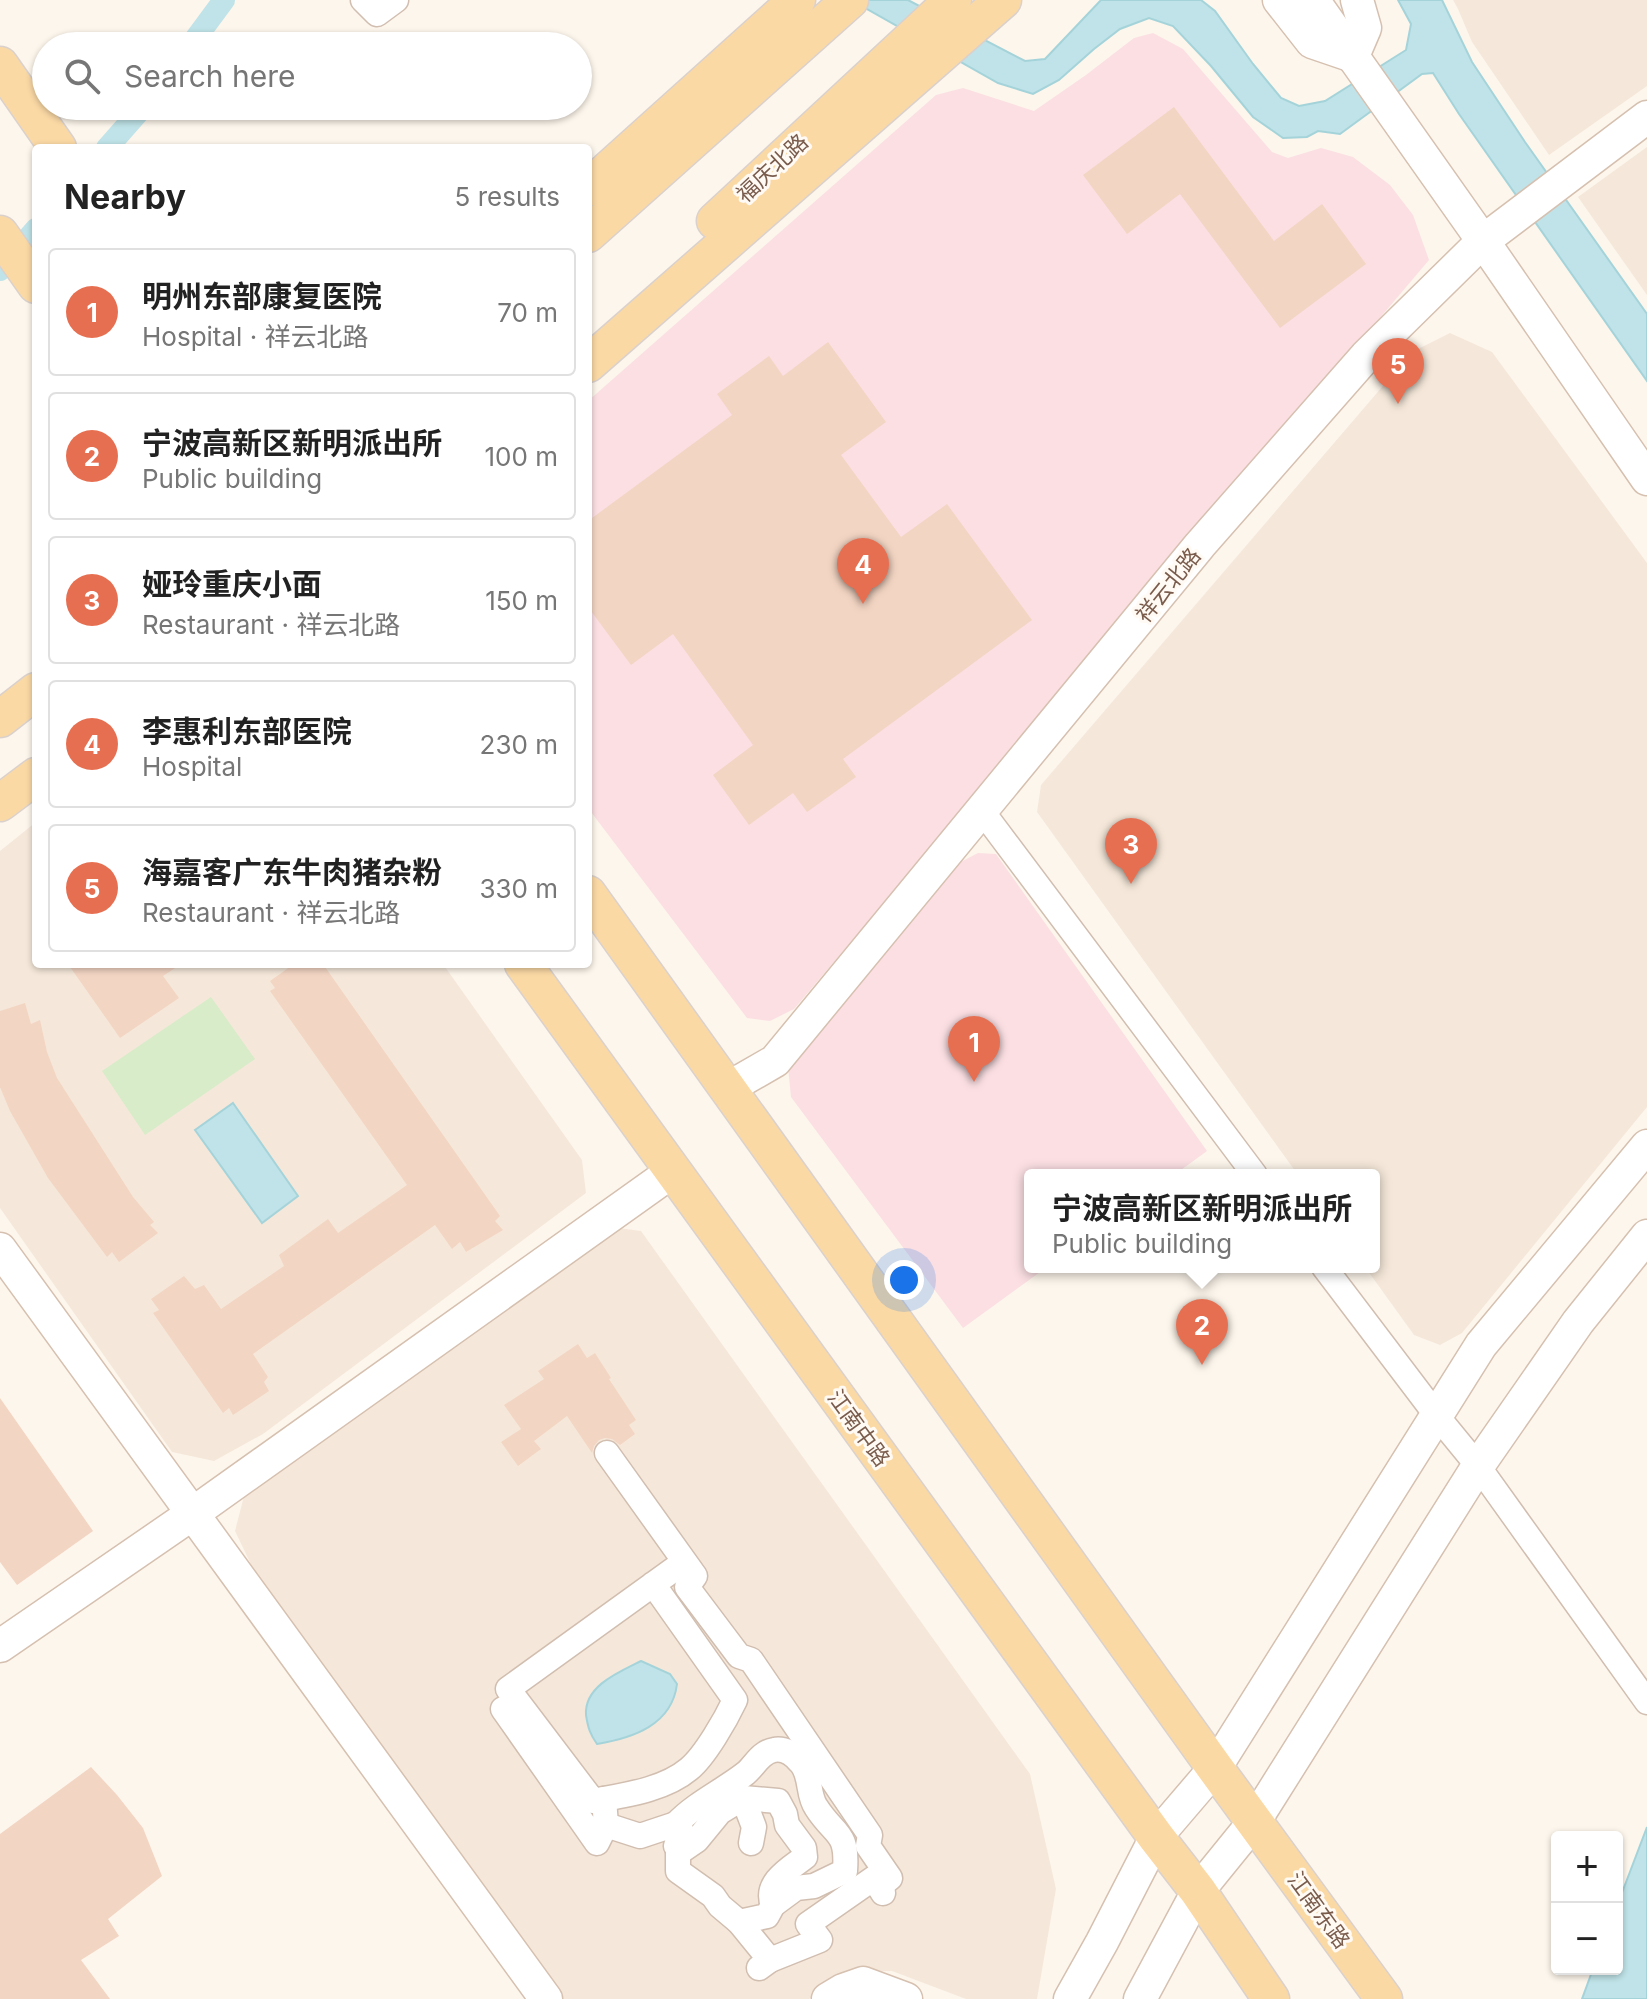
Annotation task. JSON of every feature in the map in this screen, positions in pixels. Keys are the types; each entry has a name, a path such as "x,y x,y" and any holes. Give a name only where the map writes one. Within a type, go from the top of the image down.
{"main road":[{"path":"592,184 797,0"},
{"path":"592,230 850,0"},
{"name":"福庆北路","path":"592,330 953,0"},
{"path":"592,360 1003,0"},
{"path":"0,65 32,111"},
{"path":"39,120 52,139"},
{"path":"0,234 32,279"},
{"path":"0,719 32,694"},
{"path":"0,803 32,779"},
{"path":"592,900 1254,1822"},
{"name":"江南中路","path":"526,968 1198,1891"},
{"name":"江南东路","path":"1254,1822 1384,1999"},
{"path":"1198,1891 1271,1999"}],"street":[{"path":"363,0 377,14 396,0"},
{"path":"1279,0 1312,42 1353,56"},
{"path":"1313,0 1647,479"},
{"path":"1353,56 1365,28 1357,0"},
{"name":"祥云北路","path":"728,1088 775,1061 1200,545 1366,356 1483,241 1647,117"},
{"path":"982,811 1250,1169"},
{"path":"1070,1999 1156,1837 1215,1768 1481,1345 1647,1146"},
{"path":"0,1646 185,1519 673,1171"},
{"path":"1140,1999 1198,1891 1254,1822 1478,1466 1578,1322 1647,1236"},
{"path":"0,1249 185,1519"},
{"path":"1329,1273 1478,1466 1647,1702"},
{"path":"0,1274 185,1519 536,1997"},
{"path":"607,1453 695,1576 678,1595 749,1697"},
{"path":"604,1799 606,1825 597,1843 495,1696 684,1562"},
{"path":"508,1689 593,1801 629,1794 670,1780 691,1768 724,1722 735,1700 653,1584"},
{"path":"687,1587 739,1656 751,1660 870,1835 868,1846 890,1878 883,1893 874,1878 808,1924 820,1940 765,1964 739,1922 713,1896 678,1871 678,1853 697,1840 720,1812 743,1798 778,1801 787,1825 804,1848 805,1857 770,1889 773,1905"},
{"path":"606,1825 640,1836 676,1824 749,1771 762,1755 771,1750 785,1750 806,1769 814,1804 841,1836 846,1850 845,1871 814,1886 796,1888 773,1905 767,1916 739,1922"},
{"path":"743,1798 754,1827 751,1843"},
{"path":"676,1824 681,1830 676,1846 680,1851"},
{"path":"828,1999 863,1983 906,1999"}],"shaded area":[{"path":"1453,0 1647,0 1647,86 1549,155 1472,42"},
{"path":"1153,33 1183,49 1272,152 1288,158 1321,148 1353,157 1390,185 1413,215 1429,260 794,1009 770,1021 747,1018 592,813 592,397 936,95 963,88 1034,111 1134,38"},
{"path":"1647,147 1647,295 1578,197"},
{"path":"1450,333 1492,352 1647,563 1647,1107 1462,1333 1440,1345 1414,1335 1369,1273 1380,1273 1380,1169 1294,1169 1037,812 1041,785 1412,352"},
{"path":"32,825 32,968 446,968 582,1160 586,1193 263,1434 214,1461 172,1452 0,1208 0,851"},
{"path":"978,853 996,854 1207,1151 1182,1169 1024,1169 1024,1273 1039,1273 963,1328 791,1097 788,1067 957,864"},
{"path":"619,1228 641,1231 1030,1774 1056,1889 1037,1999 966,1999 892,1971 847,1972 809,1999 562,1999 256,1575 235,1531 244,1496"}],"green space":[{"path":"211,997 255,1059 145,1135 102,1071"}],"water":[{"path":"851,0 908,0 1025,61 1045,59 1101,0 1201,0 1215,11 1281,98 1299,106 1325,101 1406,50 1411,24 1398,0 1442,0 1472,62 1647,314 1647,381 1433,73 1422,74 1340,134 1318,131 1307,137 1283,138 1253,117 1173,26 1149,18 1120,29 1059,80 1033,94 998,83"},
{"path":"233,1103 298,1196 262,1223 195,1130"},
{"path":"641,1661 670,1674 677,1684 674,1698 667,1710 649,1727 624,1738 597,1744 586,1715 591,1696 604,1681"},
{"path":"1647,1827 1647,1999 1582,1999 1591,1975 1623,1975 1623,1890"}],"building":[{"path":"1174,107 1274,241 1322,204 1366,264 1280,328 1180,194 1127,234 1083,175"},
{"path":"828,342 886,422 841,455 901,537 947,504 1032,620 843,759 856,777 807,812 793,793 749,825 713,775 753,745 673,634 631,665 592,612 592,518 732,415 717,394 769,356 783,376"},
{"path":"71,968 175,968 163,976 179,998 120,1038"},
{"path":"288,968 326,968 500,1216 495,1221 503,1230 466,1252 460,1242 452,1249 435,1225 253,1354 268,1377 264,1382 269,1391 233,1415 229,1408 223,1413 153,1313 159,1310 151,1299 184,1276 195,1289 204,1285 221,1309 284,1266 279,1255 328,1219 338,1233 407,1185 270,991 275,988 270,981"},
{"path":"25,1003 31,1024 40,1020 57,1078 133,1197 154,1222 150,1225 158,1233 119,1262 112,1252 107,1257 48,1178 0,1087 0,1011"},
{"path":"578,1344 587,1358 595,1353 611,1378 636,1420 629,1425 635,1434 620,1445 612,1439 599,1440 592,1453 567,1416 534,1441 541,1449 518,1466 501,1442 521,1429 504,1405 544,1379 538,1371"},
{"path":"0,1398 93,1531 17,1585 0,1562"},
{"path":"91,1767 143,1828 162,1876 108,1919 119,1936 81,1960 110,1999 0,1999 0,1834"}],"waterway":[{"path":"200,32 224,0"},
{"path":"111,144 132,120"},
{"path":"0,270 32,234"}],"place":[{"name":"海嘉客广东牛肉猪杂粉","path":"1398,404"},
{"name":"李惠利东部医院","path":"863,604"},
{"name":"娅玲重庆小面","path":"1131,884"},
{"name":"明州东部康复医院","path":"974,1082"},
{"name":"宁波高新区新明派出所","path":"1202,1365"}]}
